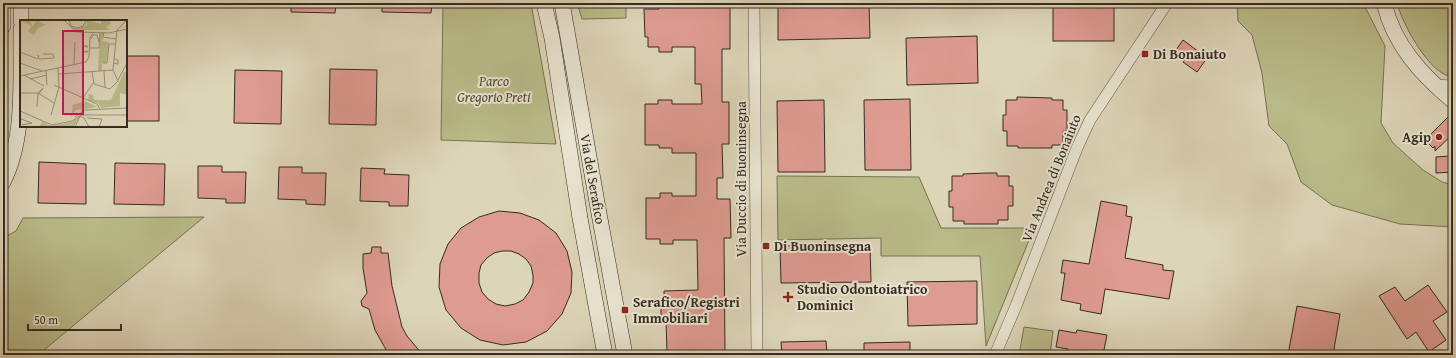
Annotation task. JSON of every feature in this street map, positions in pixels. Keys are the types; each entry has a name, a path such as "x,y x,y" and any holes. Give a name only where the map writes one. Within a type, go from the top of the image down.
{"street":[{"path":"3,26 4,3"},
{"path":"21,20 22,3"},
{"name":"Via del Serafico","path":"544,3 552,38 580,218 606,355"},
{"name":"Via del Serafico","path":"562,3 625,355"},
{"name":"Via Duccio di Buoninsegna","path":"754,3 757,355"},
{"path":"1384,3 1389,20 1400,44 1411,61 1434,85 1453,101"},
{"name":"Via Andrea di Bonaiuto","path":"995,355 1016,306 1077,148 1090,120 1162,5"},
{"path":"3,182 12,159 18,128 20,62"},
{"path":"1434,85 1453,86"}],"green space":[{"name":"Parco Gregorio Preti","path":"443,3 531,3 556,144 441,140"},
{"path":"577,3 626,3 626,18 582,19"},
{"path":"1237,3 1363,3 1385,46 1381,123 1393,143 1423,170 1442,182 1453,185 1453,227 1400,224 1332,205 1301,182 1287,144 1269,126 1262,73 1252,35 1238,21"},
{"path":"1397,3 1453,3 1453,77 1444,74 1435,68 1426,58 1411,35"},
{"path":"777,176 919,177 941,228 1034,228 986,346 980,256 881,256 881,238 778,240"},
{"path":"204,217 38,355 3,355 3,238 16,231 23,218"},
{"path":"1024,327 1053,331 1050,355 1019,355"}],"building":[{"path":"291,3 336,3 335,13 291,12"},
{"path":"382,3 432,3 431,13 382,12"},
{"path":"659,3 730,4 730,49 722,49 722,102 729,102 729,144 722,144 723,178 717,178 717,199 730,199 731,238 724,238 725,355 667,355 666,319 661,319 661,306 664,306 664,291 698,290 697,240 673,240 673,244 660,244 660,239 646,239 646,198 660,198 660,193 672,193 672,196 696,196 696,153 672,153 672,148 659,148 659,145 645,145 645,104 658,104 658,100 672,100 672,104 702,104 701,84 695,84 695,47 672,47 672,52 659,52 659,47 648,47 648,37 645,37 644,9 659,9"},
{"path":"869,3 870,38 778,40 778,4"},
{"path":"1053,3 1114,3 1114,41 1053,41"},
{"path":"977,36 978,83 907,85 906,38"},
{"path":"1183,40 1207,58 1197,72 1183,62 1187,57 1176,50"},
{"path":"127,56 159,56 159,121 127,121"},
{"path":"330,69 377,70 376,125 329,124"},
{"path":"235,70 282,71 281,124 234,123"},
{"path":"1017,97 1052,98 1052,100 1063,100 1063,110 1067,110 1067,131 1063,131 1063,145 1052,145 1052,148 1018,148 1018,146 1007,146 1007,131 1003,131 1003,115 1006,115 1006,100 1017,100"},
{"path":"910,99 911,170 865,170 864,100"},
{"path":"824,100 825,172 778,172 777,101"},
{"name":"Agip","path":"1453,112 1453,134 1435,151 1435,146 1433,148 1425,140"},
{"path":"1450,156 1451,159 1453,158 1453,172 1436,173 1436,157"},
{"path":"39,162 86,164 86,204 38,203"},
{"path":"115,163 165,164 164,205 114,204"},
{"path":"198,166 222,166 222,172 246,172 245,203 226,203 226,199 198,198"},
{"path":"279,167 302,167 302,173 326,173 325,205 306,204 306,200 278,199"},
{"path":"361,168 385,169 384,174 409,175 408,206 389,206 389,202 360,201"},
{"path":"997,173 997,176 1009,176 1009,186 1013,186 1013,206 1008,206 1008,220 998,220 998,224 964,224 964,221 953,221 953,207 949,207 949,191 952,191 952,176 963,176 963,174"},
{"path":"1101,201 1127,206 1126,216 1132,217 1125,258 1163,265 1163,270 1174,271 1169,299 1105,289 1101,314 1080,310 1081,304 1061,300 1065,273 1061,273 1063,260 1089,264"},
{"path":"499,211 520,213 539,220 556,233 567,251 572,272 571,293 562,314 547,331 526,342 503,345 480,340 461,328 446,310 439,287 440,264 448,244 461,228 479,217","holes":["511,251 526,259 531,266 533,283 523,300 515,304 505,306 496,304 488,299 482,292 479,283 479,273 481,265 494,253"]},
{"path":"870,245 871,282 781,283 780,246"},
{"path":"372,247 381,247 381,253 388,253 392,286 402,327 407,336 423,355 389,355 375,330 369,309 362,306 361,301 367,293 363,268 363,254 371,253"},
{"path":"977,281 977,324 908,326 907,282"},
{"path":"1428,285 1447,312 1433,321 1446,340 1429,352 1416,332 1407,339 1379,296 1395,287 1405,301"},
{"path":"1297,306 1340,314 1333,355 1288,355"},
{"path":"1059,330 1076,333 1077,330 1107,335 1103,355 1067,355 1068,349 1056,347"},
{"path":"826,341 827,355 782,355 781,342"},
{"path":"910,342 910,355 864,355 864,343"}],"place":[{"name":"Di Bonaiuto","path":"1145,54"},
{"name":"Agip","path":"1439,137"},
{"name":"Di Buoninsegna","path":"766,246"},
{"name":"Studio Odontoiatrico Dominici","path":"788,297"},
{"name":"Serafico/Registri Immobiliari","path":"625,310"}]}
